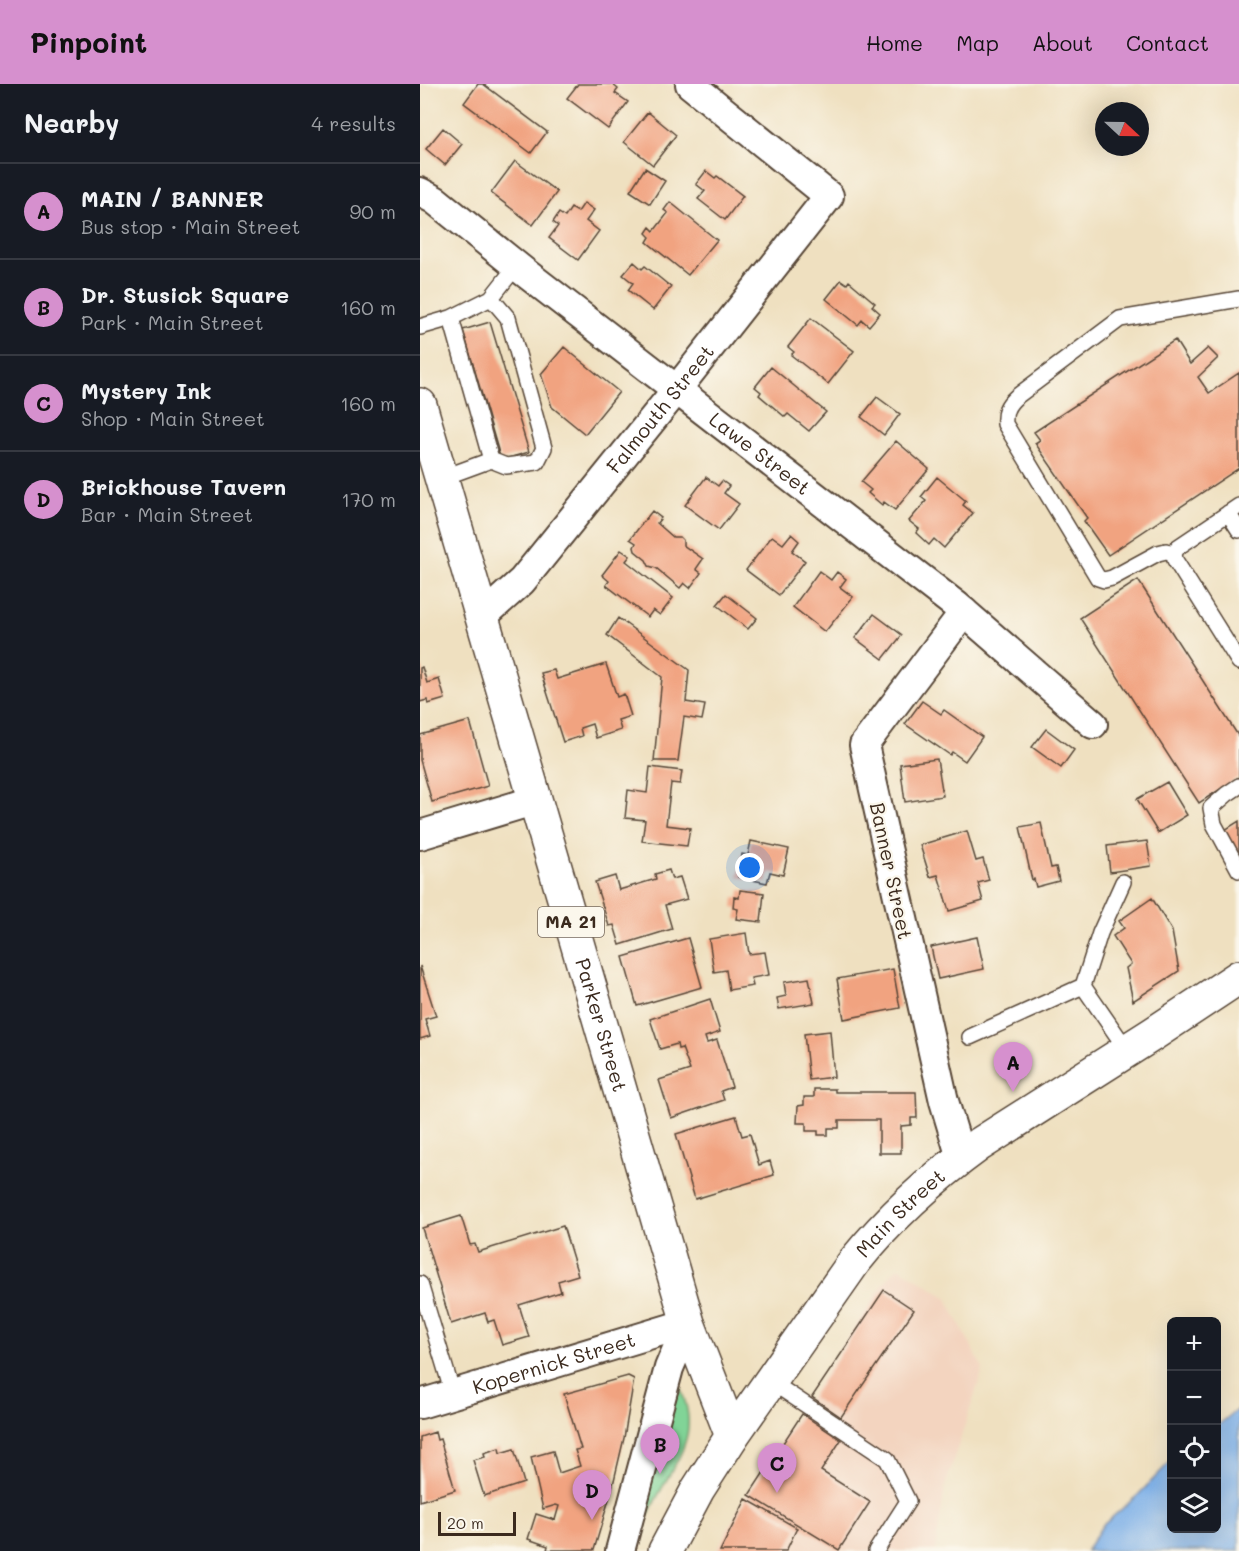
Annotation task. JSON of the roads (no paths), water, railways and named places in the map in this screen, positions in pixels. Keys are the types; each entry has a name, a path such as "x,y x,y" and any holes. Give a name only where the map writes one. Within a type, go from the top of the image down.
{"main road":[{"name":"Parker Street","path":"420,405 688,1323 732,1436"},
{"name":"Main Street","path":"665,1551 698,1489 770,1381 854,1262 913,1198 961,1158 1239,977"}],"street":[{"name":"Falmouth Street","path":"483,616 522,581 829,195 690,84"},
{"name":"Lawe Street","path":"420,192 435,200 964,612 1093,724"},
{"name":"Banner Street","path":"961,1158 944,1101 864,746 964,612"},
{"path":"420,835 536,800"},
{"path":"620,1551 669,1368 688,1323"},
{"name":"Kopernick Street","path":"420,1404 688,1323"}],"lane":[{"path":"420,327 451,318 490,298 517,265"},
{"path":"442,478 491,460 506,466 537,462 544,448 508,318 490,298"},
{"path":"1174,553 1166,551 1158,553 1112,578 1104,580 1098,578 1005,424 1004,414 1008,404 1016,397 1120,319 1239,299"},
{"path":"451,318 491,460"},
{"path":"1239,530 1233,509 1178,546 1174,553 1176,560 1239,663"},
{"path":"1239,786 1211,808 1215,824 1239,870"},
{"path":"970,1037 1083,986 1100,933 1123,882"},
{"path":"1083,986 1126,1050"},
{"path":"420,1284 453,1394"},
{"path":"770,1381 886,1459 908,1501 876,1551"}],"water":[{"path":"1239,1408 1239,1551 1086,1551 1102,1526 1138,1495 1167,1465 1167,1533 1221,1533 1221,1423"}],"place":[{"name":"MAIN / BANNER","path":"1013,1092"},
{"name":"Dr. Stusick Square","path":"660,1474"},
{"name":"Mystery Ink","path":"777,1493"},
{"name":"Brickhouse Tavern","path":"592,1520"}]}
